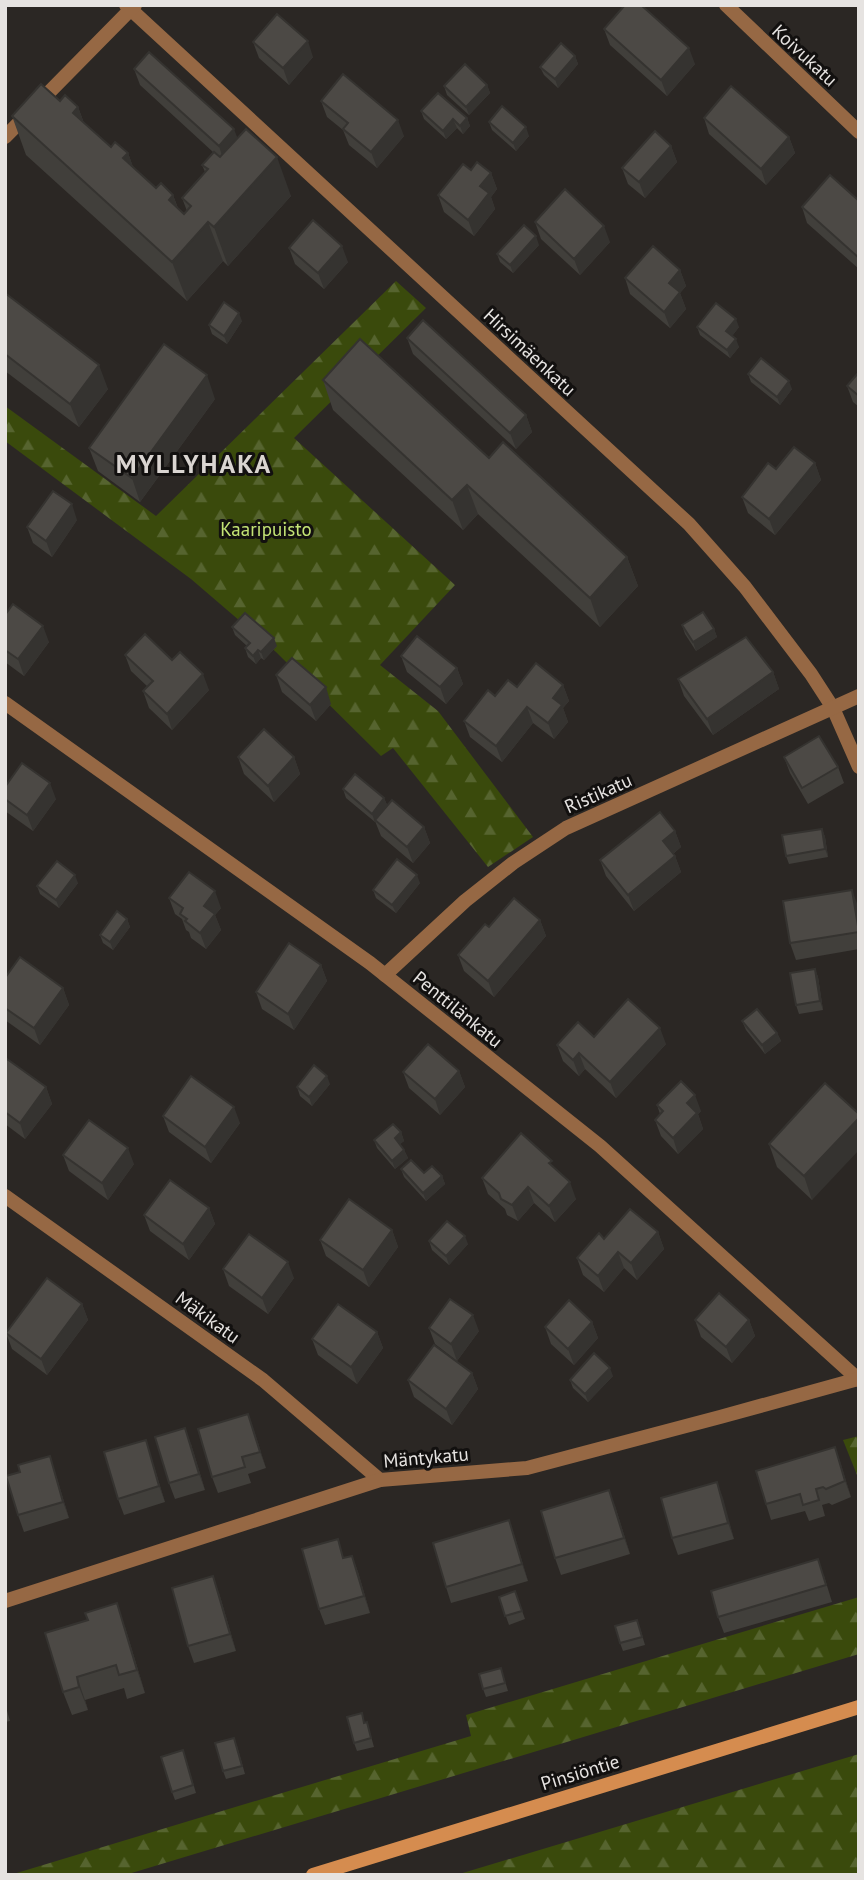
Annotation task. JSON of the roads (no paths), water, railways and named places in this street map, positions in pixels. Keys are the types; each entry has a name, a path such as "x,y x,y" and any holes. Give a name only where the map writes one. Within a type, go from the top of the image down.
{"main road":[{"name":"Pinsiöntie","path":"313,1875 859,1707"}],"street":[{"name":"Koivukatu","path":"726,5 859,132"},
{"path":"5,137 130,7"},
{"name":"Hirsimäenkatu","path":"130,7 688,524 744,587 811,674 834,708 859,767"},
{"name":"Ristikatu","path":"385,975 503,870 566,828 859,696"},
{"name":"Penttilänkatu","path":"5,703 385,975 600,1146 859,1379"},
{"name":"Mäkikatu","path":"5,1196 262,1380 380,1480"},
{"name":"Mäntykatu","path":"5,1601 380,1480 527,1468 859,1379"}],"district":[{"name":"MYLLYHAKA","path":"194,464"}],"park label":[{"name":"Kaaripuisto","path":"266,529"}]}
